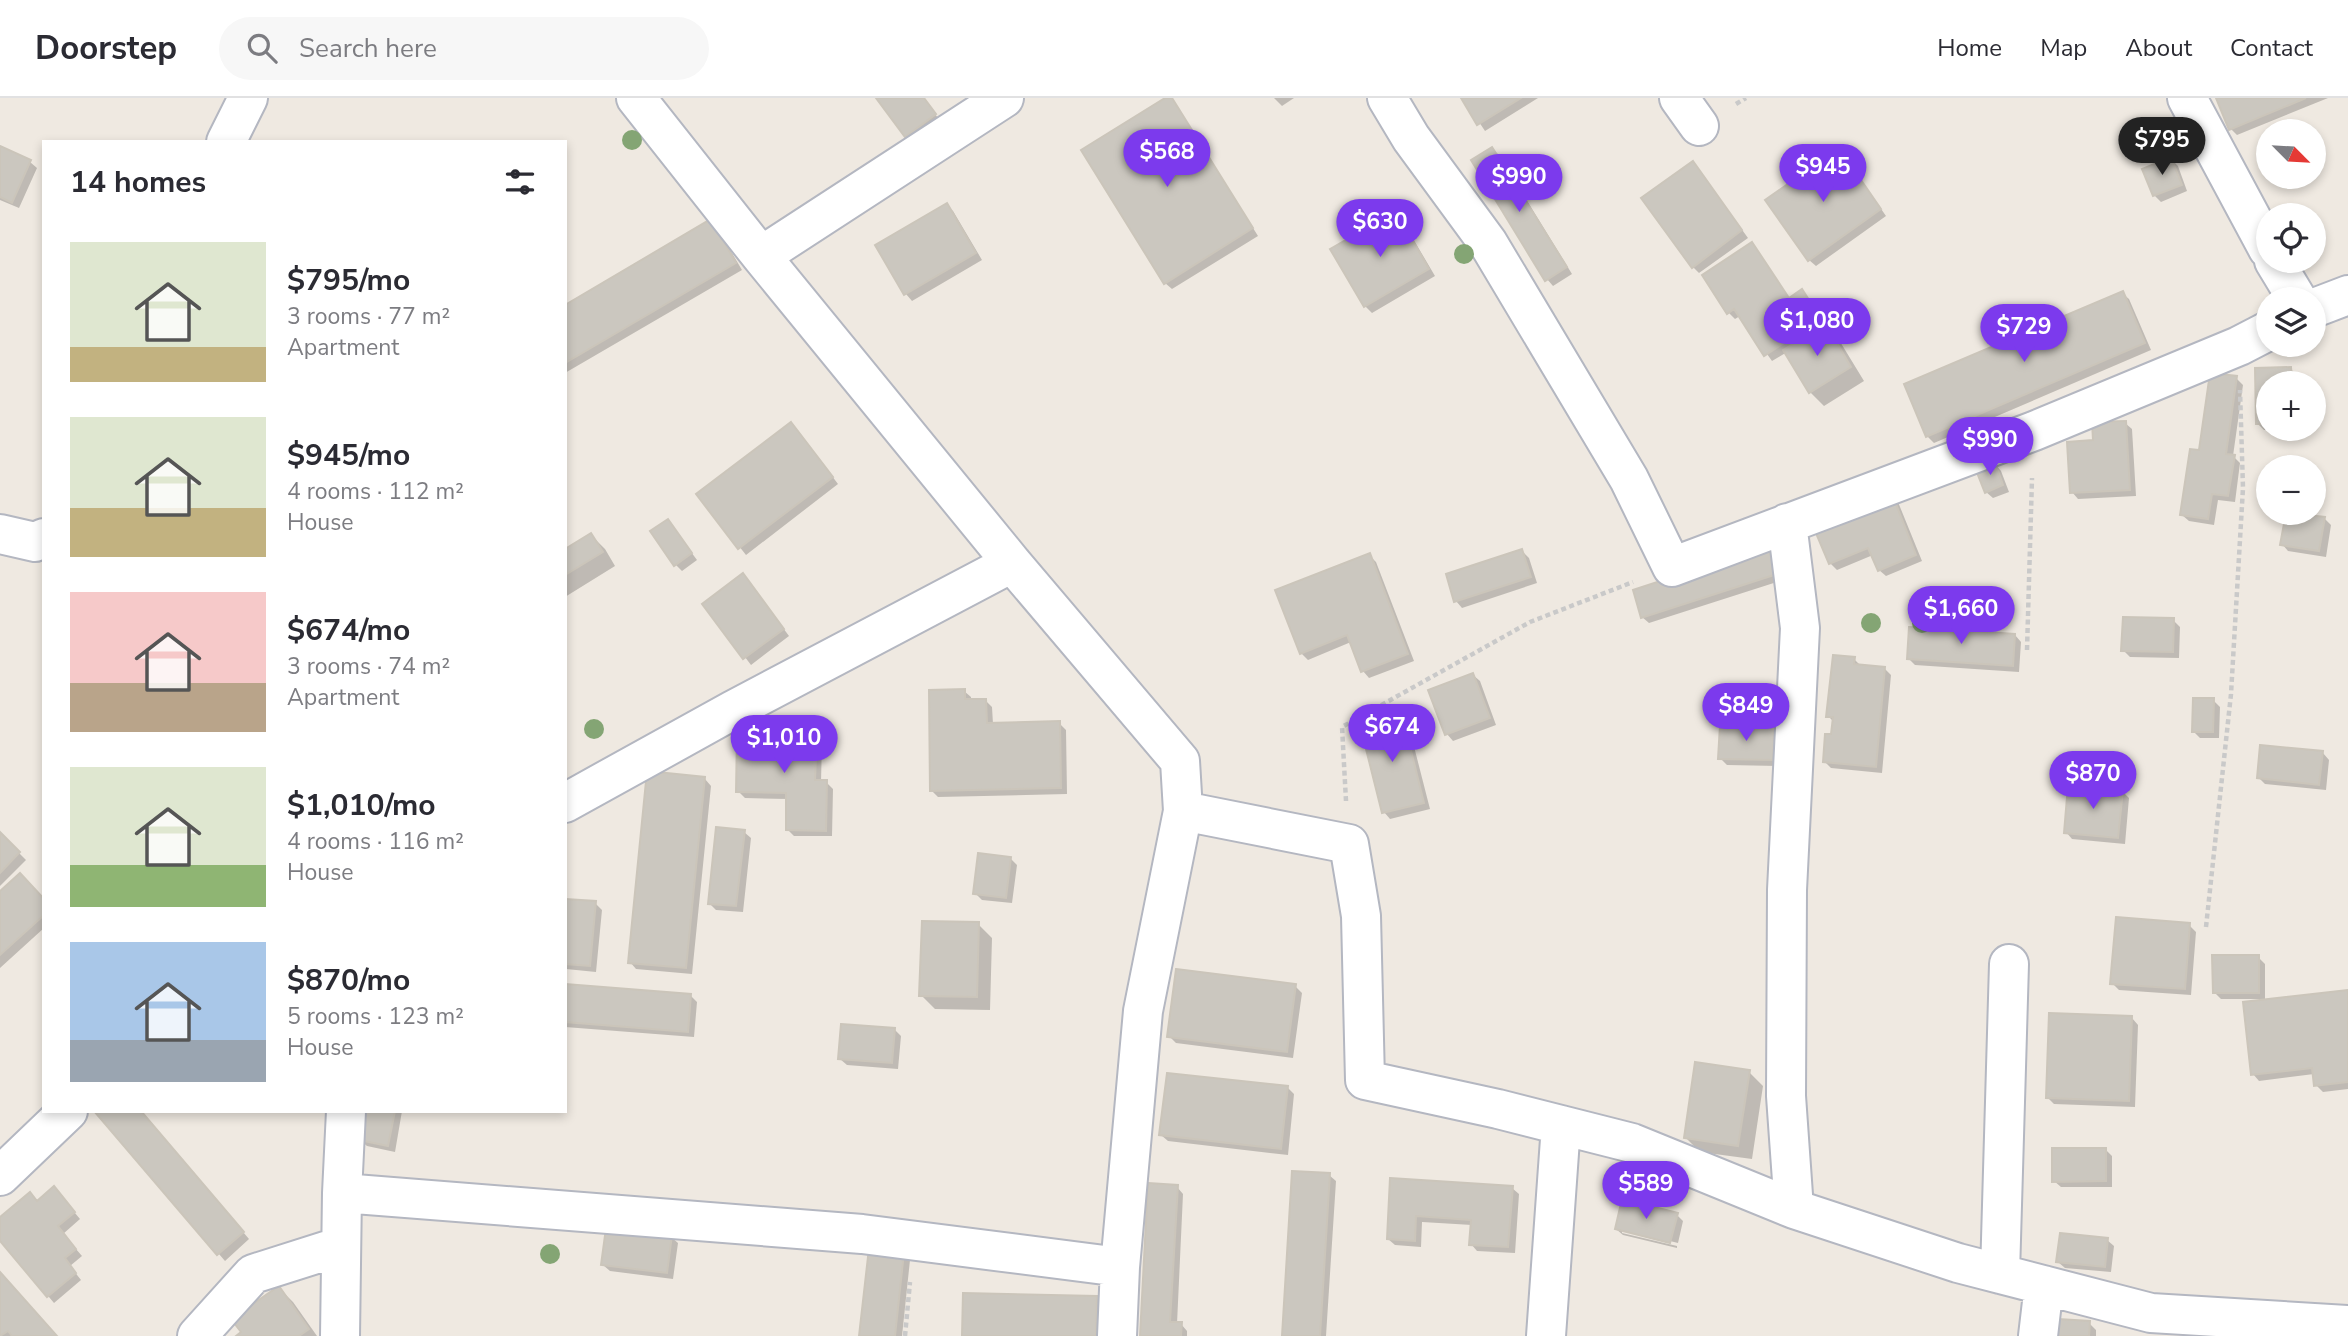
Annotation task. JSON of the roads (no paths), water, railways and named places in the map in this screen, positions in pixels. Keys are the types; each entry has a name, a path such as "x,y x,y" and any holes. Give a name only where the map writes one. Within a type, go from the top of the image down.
{"street":[{"path":"227,140 248,98"},
{"path":"636,98 761,257 1012,563 1180,761 1183,811 1143,1011 1120,1267 1117,1336"},
{"path":"761,257 1004,98"},
{"path":"1387,98 1411,138 1488,243 1629,479 1672,568 2034,431 2254,338"},
{"path":"2187,98 2256,227"},
{"path":"2326,303 2348,295"},
{"path":"1787,523 1800,628 1787,890 1786,1096 1794,1209"},
{"path":"0,534 35,542 42,539"},
{"path":"567,802 733,710 1012,563"},
{"path":"1183,811 1349,844 1361,916 1365,1080 1632,1143 1794,1209 1958,1263 2151,1313 2348,1325"},
{"path":"2000,1274 2009,964"},
{"path":"0,1176 66,1113"},
{"path":"341,1336 342,1194 346,1113"},
{"path":"1546,1336 1561,1125"},
{"path":"342,1194 849,1233 1120,1267"},
{"path":"197,1336 253,1275 341,1247"},
{"path":"2038,1336 2044,1285"}]}
